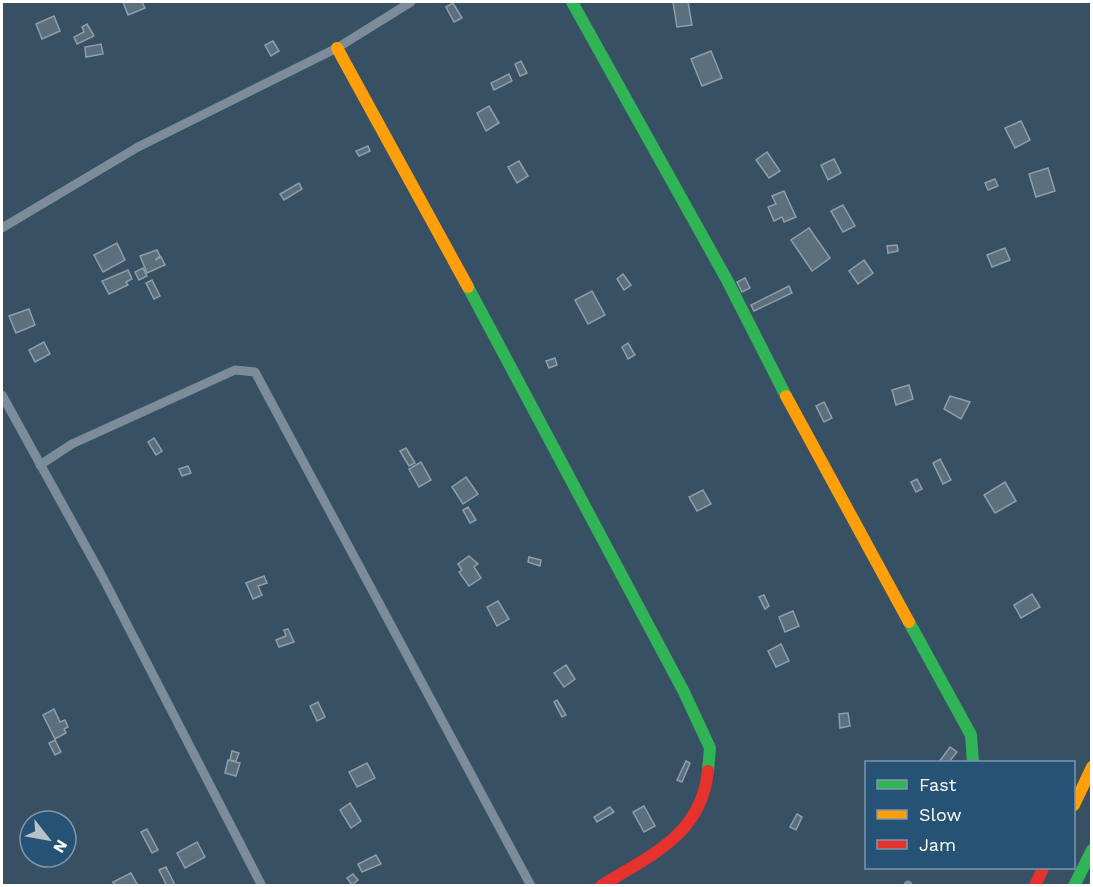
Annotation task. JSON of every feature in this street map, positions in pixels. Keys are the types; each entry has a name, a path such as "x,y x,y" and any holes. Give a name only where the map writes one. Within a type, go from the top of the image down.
{"main road":[{"path":"572,2 727,280 814,451 971,735 973,761"},
{"path":"337,48 519,380 533,411 684,692 710,748 707,776 698,809 674,841 601,885"},
{"path":"1075,803 1092,767"},
{"path":"1074,885 1092,850"},
{"path":"1035,885 1042,869"}],"street":[{"path":"2,228 138,147 337,48 411,2"},
{"path":"40,465 72,444 236,370 255,372 531,885"},
{"path":"2,395 102,576 262,885"}],"building":[{"path":"123,2 142,2 145,8 128,15"},
{"path":"673,2 688,2 692,25 677,27"},
{"path":"453,3 462,18 454,22 446,7"},
{"path":"54,16 60,31 42,39 36,24"},
{"path":"87,24 94,36 77,44 74,37 84,32 82,27"},
{"path":"273,41 279,51 271,56 265,45"},
{"path":"101,44 103,54 86,57 85,47"},
{"path":"711,51 722,78 702,86 691,59"},
{"path":"521,61 527,73 520,76 515,64"},
{"path":"509,74 512,81 494,90 491,83"},
{"path":"489,106 499,123 486,131 477,113"},
{"path":"1021,121 1030,140 1015,148 1005,128"},
{"path":"368,146 370,151 359,156 356,151"},
{"path":"767,152 780,171 769,178 756,160"},
{"path":"834,159 841,173 828,180 821,165"},
{"path":"519,161 528,176 517,183 508,167"},
{"path":"1048,168 1055,191 1036,197 1029,174"},
{"path":"995,179 998,186 988,190 985,183"},
{"path":"299,183 302,189 284,200 280,194"},
{"path":"784,191 796,217 784,222 782,217 774,221 768,207 776,204 772,196"},
{"path":"843,205 855,226 843,232 831,211"},
{"path":"809,228 830,258 812,271 791,240"},
{"path":"117,243 125,260 103,272 94,255"},
{"path":"897,245 898,251 888,253 887,246"},
{"path":"1005,248 1010,260 992,267 987,255"},
{"path":"157,250 160,256 155,260 161,257 165,265 147,273 140,256"},
{"path":"864,260 873,273 858,284 849,271"},
{"path":"143,268 147,276 139,280 135,272"},
{"path":"128,270 132,279 126,282 128,285 109,294 102,281"},
{"path":"623,274 631,285 624,290 617,279"},
{"path":"745,278 750,288 742,292 737,282"},
{"path":"152,280 160,296 154,299 146,283"},
{"path":"789,286 792,293 754,311 751,305"},
{"path":"592,291 605,315 588,324 575,300"},
{"path":"29,309 35,325 16,333 9,316"},
{"path":"44,342 50,354 35,362 29,350"},
{"path":"628,343 635,355 628,359 622,347"},
{"path":"555,358 557,365 549,368 546,361"},
{"path":"909,385 913,399 896,405 892,390"},
{"path":"950,396 970,402 961,419 944,409"},
{"path":"824,402 832,418 824,422 816,406"},
{"path":"154,438 162,451 156,455 148,442"},
{"path":"406,448 415,463 409,466 400,451"},
{"path":"940,459 951,480 943,484 933,463"},
{"path":"421,462 431,480 419,487 409,469"},
{"path":"188,466 191,473 182,476 179,469"},
{"path":"466,477 478,494 463,504 452,487"},
{"path":"917,479 922,489 916,492 911,482"},
{"path":"1005,482 1016,501 995,513 984,495"},
{"path":"703,490 711,504 697,511 689,497"},
{"path":"468,507 476,520 470,523 463,510"},
{"path":"469,556 478,564 474,567 481,578 469,586 459,572 462,570 458,564"},
{"path":"529,557 541,560 540,566 528,562"},
{"path":"264,576 267,583 258,586 262,595 253,599 246,583"},
{"path":"1032,594 1040,607 1021,618 1014,605"},
{"path":"764,595 769,606 765,609 759,597"},
{"path":"498,601 509,619 497,626 487,607"},
{"path":"793,611 799,626 785,632 779,617"},
{"path":"288,629 294,642 279,647 276,640 286,636 284,630"},
{"path":"781,644 789,661 776,667 768,651"},
{"path":"566,665 575,679 564,687 554,673"},
{"path":"557,700 566,715 562,717 554,702"},
{"path":"318,702 325,717 317,721 310,706"},
{"path":"54,709 60,722 65,720 68,727 64,729 66,733 55,739 43,715"},
{"path":"848,713 850,726 840,728 839,714"},
{"path":"55,740 61,752 55,755 49,743"},
{"path":"950,747 957,752 950,761 940,761"},
{"path":"232,751 239,753 236,761 230,760"},
{"path":"228,760 240,763 236,776 225,773"},
{"path":"686,761 690,763 682,782 677,780"},
{"path":"367,763 375,778 357,787 349,772"},
{"path":"350,803 361,821 351,828 340,810"},
{"path":"644,806 655,826 644,832 633,812"},
{"path":"610,807 614,812 597,822 594,817"},
{"path":"797,814 802,817 796,830 790,827"},
{"path":"147,829 158,850 152,853 141,832"},
{"path":"197,842 205,857 185,868 177,853"},
{"path":"376,855 381,864 362,872 358,864"},
{"path":"166,867 174,886 167,886 159,870"},
{"path":"131,873 138,886 115,886 113,882"},
{"path":"353,874 358,880 352,885 347,878"}],"traffic: fast":[{"path":"572,2 727,280 786,396"},
{"path":"468,287 684,692 710,748 708,771"},
{"path":"909,622 971,735 973,761"},
{"path":"1074,886 1092,850"}],"traffic: slow":[{"path":"337,48 468,287"},
{"path":"786,396 909,622"},
{"path":"1075,803 1092,767"}],"traffic: jam":[{"path":"601,886 655,853 684,828 695,812 703,793 708,771"},
{"path":"1035,886 1043,869"}]}
